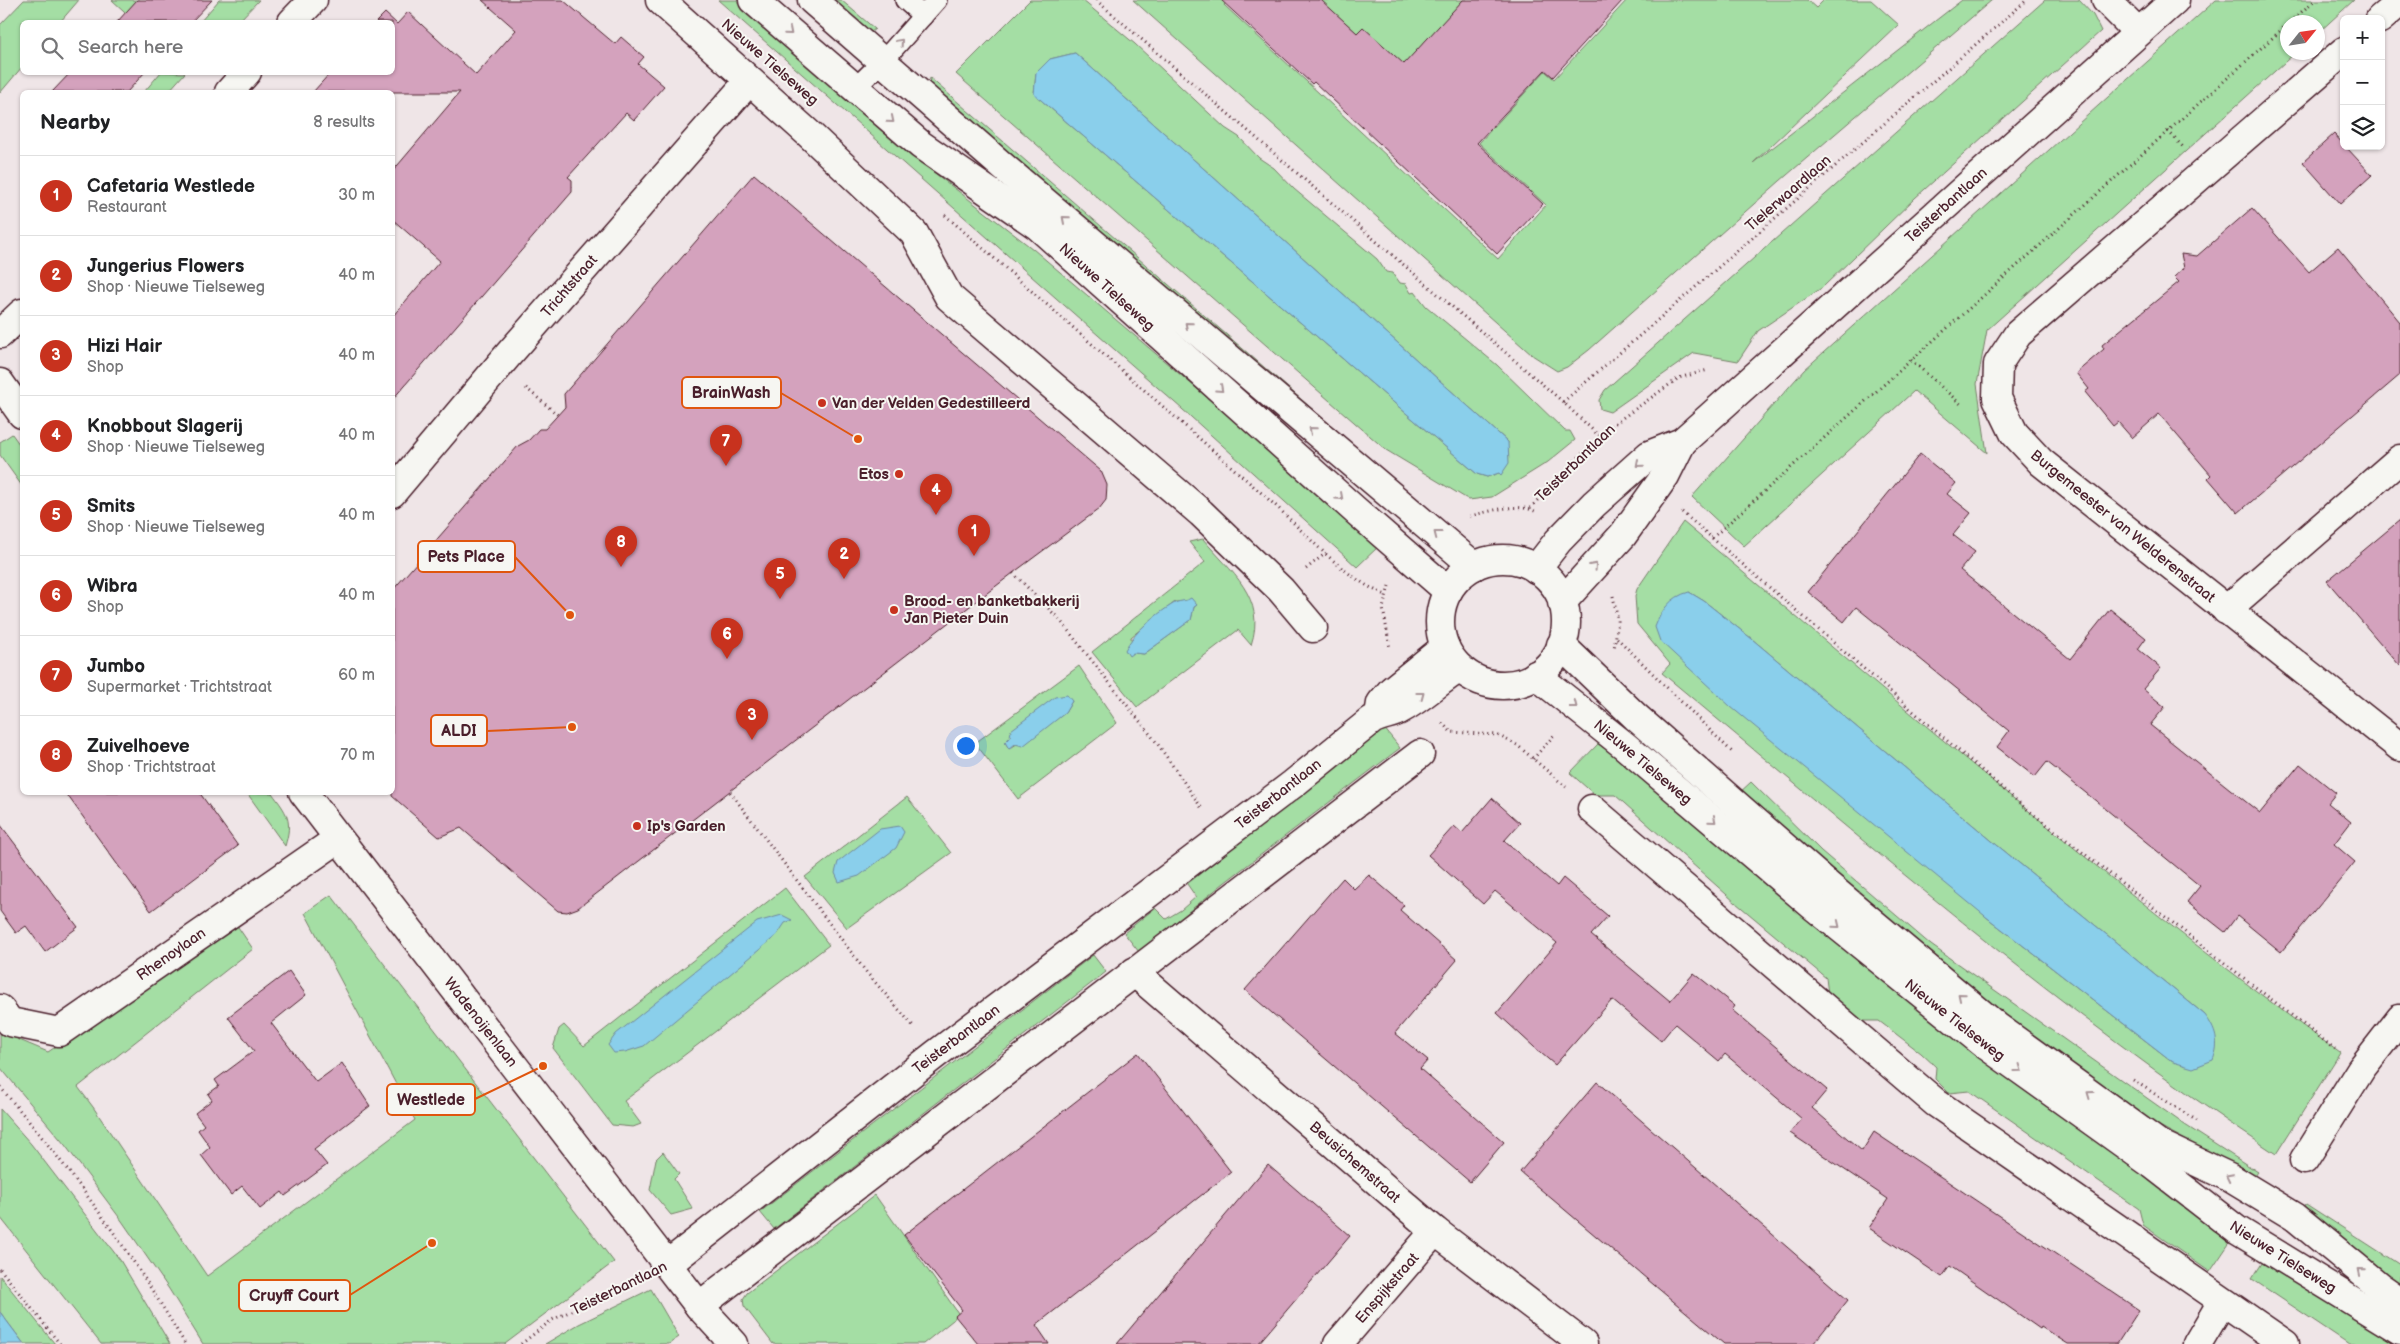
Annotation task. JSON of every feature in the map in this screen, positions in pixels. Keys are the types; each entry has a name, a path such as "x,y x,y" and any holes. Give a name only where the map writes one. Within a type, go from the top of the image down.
{"street":[{"path":"294,20 313,0"},
{"name":"Nieuwe Tielseweg","path":"660,0 808,133 914,233 949,297 1200,512 1281,590 1313,628"},
{"name":"Nieuwe Tielseweg","path":"753,0 921,145 1038,226 1349,505 1448,591"},
{"name":"Nieuwe Tielseweg","path":"812,0 1377,486 1445,540 1474,566"},
{"path":"2106,0 2138,32"},
{"name":"Teisterbantlaan","path":"1536,569 1558,541 1594,504 1649,455 1682,442 2175,0"},
{"path":"2385,15 2400,2"},
{"name":"Burgemeester van Welderenstraat","path":"2340,54 2018,334 1998,364 1997,398 2014,433 2041,462 2400,748"},
{"path":"231,90 244,75"},
{"name":"Trichtstraat","path":"395,489 499,366 749,81"},
{"path":"0,334 20,315"},
{"path":"0,383 20,411"},
{"name":"Teisterbantlaan","path":"1562,602 1623,535 1665,476 1682,442"},
{"path":"2226,610 2400,459"},
{"path":"1506,559 1521,562 1536,569 1552,583 1562,602 1565,631 1561,645 1551,662 1536,675 1518,683 1497,684 1477,679 1453,658 1441,635 1440,617 1448,591 1460,576 1474,566 1484,562 1506,559"},
{"name":"Nieuwe Tielseweg","path":"1561,645 1636,717 1822,881 1996,1026 2159,1144 2229,1177 2295,1217 2380,1287 2400,1300"},
{"name":"Teisterbantlaan","path":"668,1264 936,1054 1379,716 1391,715 1404,708 1453,658"},
{"name":"Nieuwe Tielseweg","path":"1536,675 1632,752 1812,905 1983,1043 2152,1164 2237,1230 2400,1330"},
{"path":"700,1306 1420,754"},
{"name":"Wadenoijenlaan","path":"305,795 700,1306 734,1344"},
{"path":"1592,809 1936,1103 2285,1344"},
{"name":"Rhenoylaan","path":"0,1009 10,1022 59,1032 338,838"},
{"name":"Beusichemstraat","path":"1134,972 1435,1231 1583,1344"},
{"path":"2304,1160 2361,1069 2400,1019"},
{"name":"Enspijkstraat","path":"1338,1344 1435,1231"},
{"path":"2197,1344 2222,1302"}],"lane":[{"path":"905,0 923,16"},
{"path":"854,89 882,62 937,0"}],"path":[{"path":"1096,0 1563,402 1599,436"},
{"name":"Tielerwaardlaan","path":"1563,402 2027,0"},
{"path":"2299,15 2315,0"},
{"path":"1712,538 2280,32"},
{"path":"942,212 1275,504 1326,553 1370,589 1386,595"},
{"path":"499,366 558,415"},
{"name":"Teisterbantlaan","path":"1530,508 1599,436 1680,378 1718,368 1754,378"},
{"path":"1678,509 2023,806 2361,1069"},
{"path":"1013,573 1059,619 1157,743 1222,837"},
{"path":"1617,638 1738,758"},
{"path":"1451,732 1497,735 1517,745 1592,809"},
{"path":"730,792 867,973 936,1054"},
{"path":"2129,1077 2202,1124"},
{"path":"0,1087 103,1216 157,1295 185,1344"},
{"name":"Teisterbantlaan","path":"521,1344 552,1320 668,1264"},
{"path":"0,1269 60,1344"}],"green space":[{"path":"24,0 79,0 62,20 20,20 20,69 0,93 0,25"},
{"path":"112,0 139,0 160,20 134,20"},
{"path":"219,0 259,0 240,20 202,20"},
{"path":"718,0 737,0 905,150 1033,249 1380,545 1357,567 1191,417"},
{"path":"827,0 841,0 875,29 867,35"},
{"path":"1030,0 1082,0 1135,44 1225,128 1239,137 1259,158 1274,168 1294,189 1377,259 1386,272 1393,273 1400,283 1406,284 1411,293 1415,292 1426,306 1497,365 1565,431 1570,431 1575,440 1548,462 1492,497 1469,500 1386,450 956,74","holes":["1075,53 1508,442 1501,475 1499,473 1487,477 1477,474 1034,94 1036,73 1050,59"]},
{"path":"1133,0 1229,0 1224,5 1498,259 1546,205 1479,143 1545,71 1554,79 1627,0 1807,0 1816,8 1824,0 1871,0 1899,25 1753,163 1962,0 1992,0 1780,181 1589,350 1567,367 1557,371 1532,355"},
{"path":"1320,0 1467,0 1406,66 1359,35"},
{"path":"2045,0 2079,0 2093,15 2101,31 1915,198 1823,287 1758,331 1738,361 1694,353 1610,412 1600,409 1599,400 1605,390"},
{"path":"2216,0 2354,0 2325,27 2325,15 2280,15 2280,60 2287,60 1987,330 1977,384 1987,453 1914,391 1744,546 1692,497 1804,370"},
{"path":"158,75 183,75 170,90 146,90"},
{"path":"930,78 1369,458 1364,465 928,91"},
{"path":"12,434 20,445 20,483 0,455 0,442"},
{"path":"1683,522 2089,860 2255,990 2340,1053 2276,1154 2117,1042 2039,983 1887,860 1662,673 1670,664 1637,624 1635,596 1637,589","holes":["1689,592 1704,601 1752,639 1992,841 2205,1015 2173,1062 1985,916"]},
{"path":"1203,539 1244,587 1254,613 1255,628 1251,645 1238,630 1137,707 1092,652 1205,562 1189,542","holes":["1175,602 1197,605 1194,607 1191,620 1144,654 1133,653 1131,637"]},
{"path":"1079,666 1117,723 1018,799 975,743","holes":["1072,701 1065,713 1009,749 1005,742 1010,737"]},
{"path":"1384,728 1400,748 1224,883 1139,952 1124,933 1155,908 1166,919 1181,910 1196,897 1187,884"},
{"path":"1598,744 1619,757 2235,1235 2210,1272 2143,1225 2139,1209 1969,1091 1949,1093 1935,1079 1936,1067 1921,1053 1879,1021 1859,1021 1828,994 1826,978 1736,903 1615,795 1595,795 1570,773"},
{"path":"1751,782 1821,851 1931,945 2185,1125 2258,1172 2252,1180 2197,1146 2152,1122 1980,999 1738,794"},
{"path":"248,795 273,795 287,817 288,830 285,846"},
{"path":"907,797 951,853 847,928 805,877"},
{"path":"785,888 829,945 624,1101 641,1124 633,1127 612,1125 553,1048 559,1029 564,1025 584,1046"},
{"path":"331,895 614,1262 505,1344 203,1344 169,1289 122,1221 65,1145 0,1067 0,1017 17,1039 48,1052 236,924 253,949 78,1087 207,1276 415,1120 305,913"},
{"path":"1093,955 1106,972 774,1229 760,1212"},
{"path":"0,1109 31,1144 120,1260 170,1344 101,1344 0,1217"},
{"path":"663,1152 679,1174 674,1179 693,1209 671,1215 650,1190 656,1159"},
{"path":"875,1195 958,1313 953,1320 923,1344 773,1344 744,1306 743,1299 747,1293"},
{"path":"2306,1204 2400,1265 2400,1287 2302,1211"},
{"path":"2266,1257 2398,1344 2349,1344 2252,1279"},
{"path":"0,1276 55,1344 24,1344 0,1312"},
{"path":"651,1289 679,1337 669,1344 545,1344 579,1324"}],"water":[{"path":"1075,53 1508,442 1509,463 1501,475 1499,473 1487,477 1477,474 1034,94 1036,73 1050,59"},
{"path":"1689,592 1704,601 1752,639 1992,841 2205,1015 2216,1037 2213,1060 2193,1068 2173,1062 1985,916 1731,707 1660,641 1655,627 1660,615 1671,601"},
{"path":"1191,598 1197,605 1194,607 1191,620 1144,654 1133,653 1129,656 1125,650 1146,624 1173,604"},
{"path":"1067,695 1072,701 1065,713 1023,746 1015,744 1009,749 1005,742 1010,737 1011,730 1055,697"},
{"path":"900,826 904,832 896,848 859,876 839,882 835,873 838,862 880,829"},
{"path":"782,915 792,920 785,923 777,935 644,1046 625,1052 614,1053 608,1045 616,1034 757,922"},
{"path":"0,1312 24,1344 0,1344"}],"building":[{"path":"137,0 212,0 193,20 119,20"},
{"path":"482,0 563,0 615,44 621,37 644,57 638,64 664,86 634,120 626,113 568,177 572,180 572,192 395,397 395,314 440,261 395,222 395,168 460,92 315,90 328,75 395,75 395,22 397,24 408,12 476,75 516,30"},
{"path":"1221,0 1321,0 1357,33 1363,27 1404,64 1463,0 1623,0 1553,77 1545,70 1477,143 1543,204 1497,254 1314,82 1312,84"},
{"path":"385,13 393,20 378,20"},
{"path":"68,75 142,75 129,90 54,90"},
{"path":"2334,134 2340,140 2340,150 2349,150 2372,175 2340,204 2303,162"},
{"path":"754,174 1101,471 1107,485 1106,500 1099,509 578,908 567,912 558,911 461,828 439,837 392,795 395,795 395,588 518,446 529,440 539,429 545,429 565,407 564,394"},
{"path":"2252,208 2309,272 2338,247 2400,322 2400,375 2238,513 2208,478 2211,475 2159,414 2132,438 2118,422 2113,426 2085,392 2089,389 2076,373 2104,349 2102,345 2179,282 2174,277 2184,268 2181,254 2197,256"},
{"path":"1920,454 1956,483 1947,494 1971,513 1953,535 1975,552 1960,570 2070,659 2110,609 2146,638 2138,649 2161,668 2143,689 2165,707 2150,725 2260,813 2300,764 2336,793 2328,803 2351,822 2334,844 2355,862 2281,952 2237,916 2225,932 2187,902 2200,886 2096,801 2047,762 2035,777 1997,747 2009,731 1856,607 1844,622 1808,592"},
{"path":"2400,520 2400,666 2327,581"},
{"path":"67,795 201,795 238,846 151,911"},
{"path":"1492,798 1520,823 1504,841 1557,886 1563,878 1608,916 1591,935 1670,1001 1694,973 1735,1006 1732,1010 1827,1090 1812,1108 1862,1151 1874,1132 2139,1310 2117,1344 2068,1344 2041,1327 2040,1329 1950,1266 1942,1277 1869,1228 1888,1199 1790,1133 1802,1119 1725,1054 1719,1061 1675,1024 1661,1041 1612,1000 1555,1065 1534,1047 1497,1013 1557,943 1495,891 1483,904 1428,855 1454,826 1462,833"},
{"path":"0,824 78,927 45,952 26,926 16,933 0,911"},
{"path":"1369,875 1404,905 1400,910 1457,960 1395,1033 1428,1060 1420,1069 1504,1142 1470,1182 1245,990 1343,878 1354,889"},
{"path":"289,971 306,995 271,1023 316,1082 342,1063 370,1106 314,1149 327,1165 285,1196 282,1192 260,1209 242,1186 231,1195 201,1155 210,1147 198,1130 204,1125 195,1113 212,1100 208,1094 219,1086 215,1080 254,1051 228,1017"},
{"path":"1138,1053 1231,1172 1036,1325 1049,1344 978,1344 955,1316 962,1310 904,1235"},
{"path":"1597,1082 1848,1300 1813,1344 1724,1344 1520,1172"},
{"path":"1268,1165 1350,1236 1258,1344 1117,1344"}],"place":[{"name":"Van der Velden Gedestilleerd","path":"822,403"},
{"name":"BrainWash","path":"858,439"},
{"name":"Jumbo","path":"726,466"},
{"name":"Etos","path":"899,474"},
{"name":"Knobbout Slagerij","path":"936,515"},
{"name":"Cafetaria Westlede","path":"974,556"},
{"name":"Zuivelhoeve","path":"621,567"},
{"name":"Jungerius Flowers","path":"844,579"},
{"name":"Smits","path":"780,599"},
{"name":"Brood- en banketbakkerij Jan Pieter Duin","path":"894,610"},
{"name":"Pets Place","path":"570,615"},
{"name":"Wibra","path":"727,659"},
{"name":"ALDI","path":"572,727"},
{"name":"Hizi Hair","path":"752,740"},
{"name":"Ip's Garden","path":"637,826"},
{"name":"Westlede","path":"543,1066"},
{"name":"Cruyff Court","path":"432,1243"}]}
